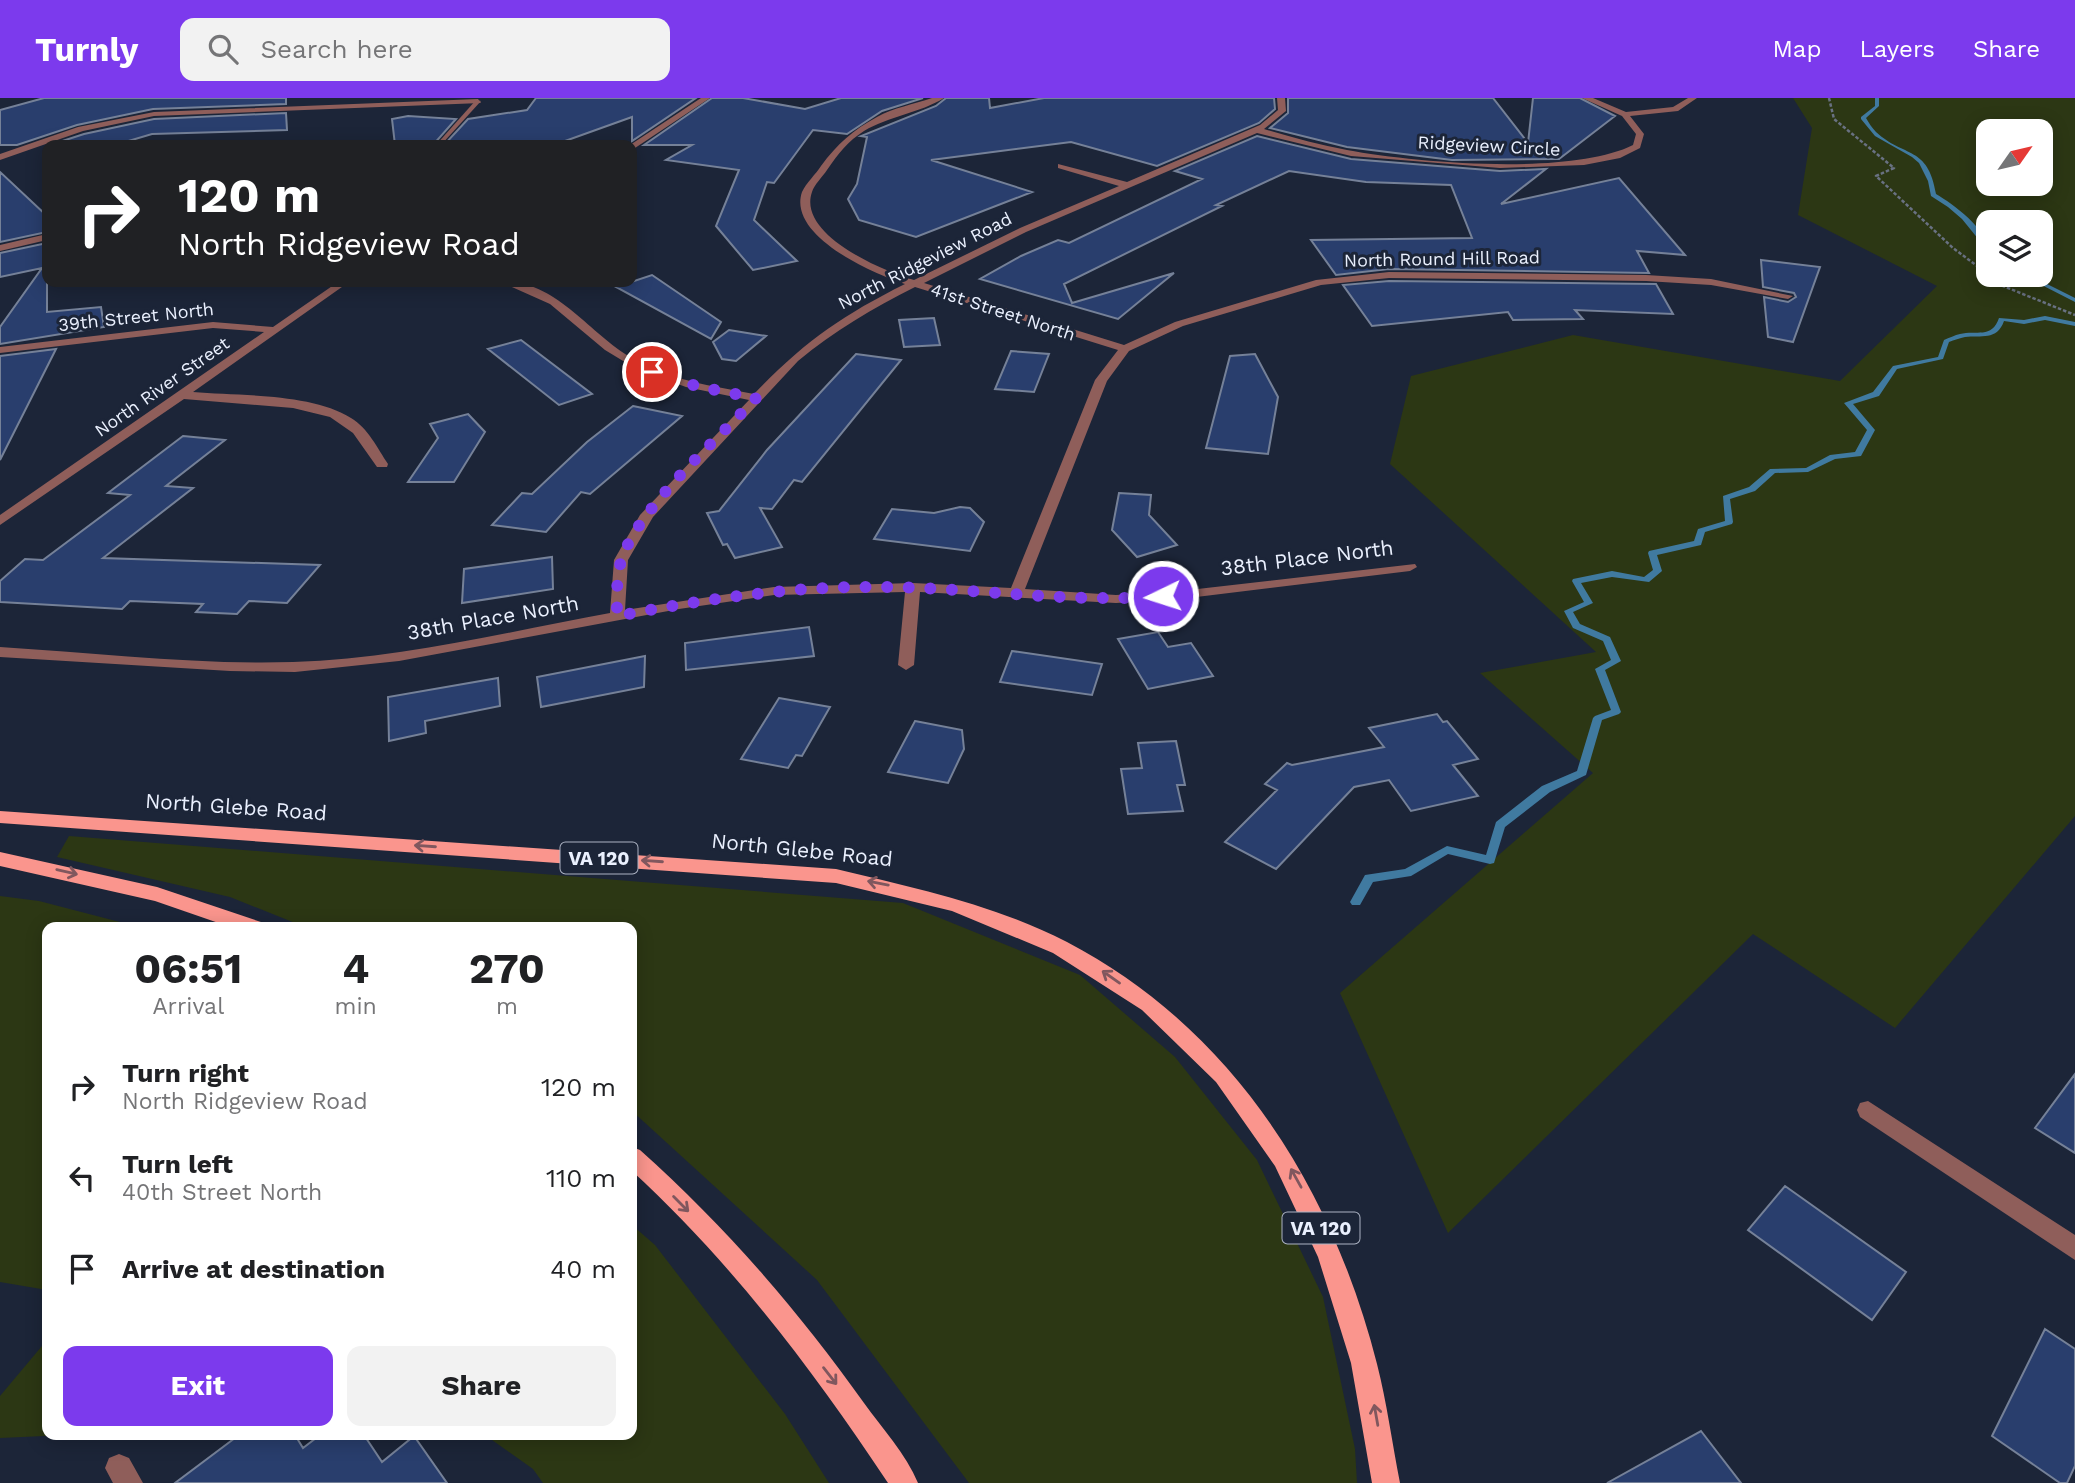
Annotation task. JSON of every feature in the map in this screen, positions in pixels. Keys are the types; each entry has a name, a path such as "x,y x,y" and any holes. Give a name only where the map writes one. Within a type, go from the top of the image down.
{"main road":[{"name":"North Glebe Road","path":"0,817 836,876 913,890 952,901 1049,940 1109,975 1182,1033 1236,1090 1290,1168 1321,1228 1362,1343 1386,1483"},
{"path":"0,859 157,894 239,922"},
{"path":"637,1162 723,1248 801,1339 839,1388 904,1483"}],"street":[{"path":"637,145 706,98"},
{"name":"41st Street North","path":"940,98 894,112 859,131 832,155 806,197 806,211 824,238 862,264 914,284 1125,349"},
{"name":"North Ridgeview Road","path":"617,616 621,560 636,531 659,501 756,398 820,337 854,315 1023,230 1257,130 1279,116 1283,108 1282,98"},
{"path":"1586,98 1625,114 1675,109 1693,98"},
{"path":"49,140 81,129 155,114 478,101"},
{"name":"Ridgeview Circle","path":"1257,130 1373,156 1568,165 1608,160 1633,149 1639,142 1640,134 1625,114"},
{"path":"0,157 42,142"},
{"path":"1061,166 1127,185"},
{"path":"0,248 42,238"},
{"name":"North Round Hill Road","path":"1016,593 1096,392 1108,369 1125,349 1166,329 1211,312 1305,286 1368,276 1614,276 1711,282 1788,296"},
{"name":"North River Street","path":"0,521 337,287"},
{"path":"518,287 548,299 612,350 637,366 683,383 756,398"},
{"name":"39th Street North","path":"0,350 201,326 275,330"},
{"path":"181,395 331,412 354,427 382,464"},
{"name":"38th Place North","path":"0,652 241,667 295,667 399,656 617,616 774,591 913,587 1086,598 1146,597 1410,567"},
{"path":"906,665 913,587"},
{"path":"1868,1110 2075,1249"}],"lane":[{"path":"442,140 478,101"}],"path":[{"path":"1829,98 1834,119 1894,168 1876,176 1976,265"},
{"path":"2005,287 2060,312 2075,315"}],"green space":[{"path":"1793,98 2075,98 2075,816 1895,1028 1753,934 1448,1233 1340,993 1593,773 1480,673 1596,652 1390,464 1411,376 1573,335 1840,381 1937,286 1798,215 1812,128"},
{"path":"69,836 903,903 1080,975 1175,1057 1257,1160 1323,1297 1355,1449 1357,1483 969,1483 817,1280 637,1116 637,922 292,922 230,897 57,857"},
{"path":"0,896 39,901 120,922 42,922 42,1289 0,1282"},
{"path":"637,1229 655,1245 785,1414 829,1483 543,1483 533,1469 492,1440 637,1440"},
{"path":"42,1346 42,1436 0,1438 0,1396"}],"building":[{"path":"44,98 286,98 286,104 153,109 77,125 17,145 0,145 0,110"},
{"path":"536,98 696,98 633,140 632,117 568,140 449,140 468,119 527,110"},
{"path":"712,98 743,98 805,109 841,98 923,98 882,111 847,134 813,130 774,183 767,182 754,220 797,261 753,270 716,226 739,170 666,160 692,145 644,145"},
{"path":"946,98 989,98 990,108 1044,98 1274,98 1275,109 1259,123 1157,166 1071,142 931,160 1032,192 916,237 859,220 848,199 857,184 867,137 861,136 936,106"},
{"path":"1288,98 1493,98 1528,143 1533,98 1580,98 1615,116 1559,159 1452,160 1347,147 1270,128 1288,113"},
{"path":"286,113 287,130 152,134 132,140 65,140 154,119"},
{"path":"408,116 456,119 437,140 394,140 392,119"},
{"path":"1257,136 1351,159 1500,171 1546,169 1501,204 1619,178 1685,255 1637,251 1649,273 1389,269 1336,275 1311,240 1472,238 1451,185 1366,182 1289,171 1216,205 1222,206 1064,284 1072,303 1174,273 1118,319 980,279 1021,256 1058,240 1069,243 1202,179 1175,171"},
{"path":"0,172 42,211 42,233 0,242"},
{"path":"42,244 42,268 0,277 0,253"},
{"path":"1761,260 1820,267 1793,342 1768,337 1764,297 1788,302 1796,297 1794,293 1763,287"},
{"path":"42,268 42,287 47,287 47,312 101,307 104,327 0,344 0,327"},
{"path":"652,275 721,322 711,339 616,287 637,287 637,280"},
{"path":"1389,281 1656,284 1673,314 1575,310 1583,319 1513,320 1508,312 1372,326 1343,285"},
{"path":"934,318 940,345 904,347 899,320"},
{"path":"729,330 766,336 736,361 722,359 713,342"},
{"path":"521,340 592,394 559,405 488,349"},
{"path":"56,349 0,460 0,356"},
{"path":"1011,351 1049,354 1034,392 995,389"},
{"path":"856,354 901,360 802,482 794,480 772,509 760,508 782,547 735,558 727,544 723,545 707,513 719,511 767,450"},
{"path":"1255,354 1278,397 1268,454 1206,448 1230,356"},
{"path":"633,406 682,416 590,494 581,492 546,532 492,525 522,493 532,494 587,442"},
{"path":"468,414 485,432 454,482 408,482 438,438 430,424"},
{"path":"183,436 225,440 166,486 193,488 103,558 320,565 287,603 249,601 237,614 196,612 203,604 130,601 122,609 0,602 0,581 25,559 43,560 130,495 108,493"},
{"path":"1119,493 1151,495 1149,515 1177,545 1137,557 1112,530"},
{"path":"960,507 970,508 984,522 970,551 874,539 892,509 934,513"},
{"path":"552,557 553,589 462,603 464,569"},
{"path":"809,627 814,656 686,670 685,643"},
{"path":"1158,632 1168,647 1191,643 1213,676 1148,689 1118,639"},
{"path":"1012,651 1102,664 1092,695 1000,682"},
{"path":"645,656 644,687 541,707 537,677"},
{"path":"498,678 500,706 425,721 426,733 389,741 388,697"},
{"path":"779,698 830,707 802,756 796,755 788,768 741,759"},
{"path":"1437,714 1443,722 1447,721 1478,759 1453,765 1478,796 1411,811 1389,780 1354,787 1276,869 1225,842 1277,790 1265,784 1287,763 1292,765 1384,747 1369,728"},
{"path":"915,721 962,730 964,749 948,783 888,772"},
{"path":"1176,741 1185,785 1177,785 1183,811 1128,814 1121,769 1142,768 1138,743"},
{"path":"2075,1074 2075,1153 2035,1128"},
{"path":"1785,1186 1906,1272 1872,1320 1748,1230"},
{"path":"2045,1329 2075,1349 2075,1466 2067,1483 2060,1483 1992,1436"},
{"path":"1701,1431 1741,1483 1607,1483"},
{"path":"232,1440 298,1440 303,1448 313,1440 367,1440 382,1462 409,1440 417,1440 447,1483 175,1483"}],"waterway":[{"path":"1877,98 1877,106 1863,118 1871,129 1921,162 1927,170 1933,195 1950,206 1976,231"},
{"path":"2049,287 2075,300"},
{"path":"1356,902 1369,878 1407,873 1447,850 1490,860 1500,825 1546,789 1582,773 1598,718 1616,712 1600,669 1616,661 1607,639 1576,626 1568,611 1589,603 1576,581 1612,574 1646,580 1658,571 1652,553 1698,543 1701,531 1729,522 1726,498 1752,489 1773,471 1808,470 1833,457 1858,454 1871,430 1848,403 1876,394 1895,367 1941,358 1946,341 1963,335 1987,335 2000,325 2001,319 2024,322 2045,318 2075,324"}],"route":[{"path":"652,372 683,383 756,398 659,501 636,531 621,560 617,616 740,595 842,587 948,589 1086,598 1163,596"}]}
